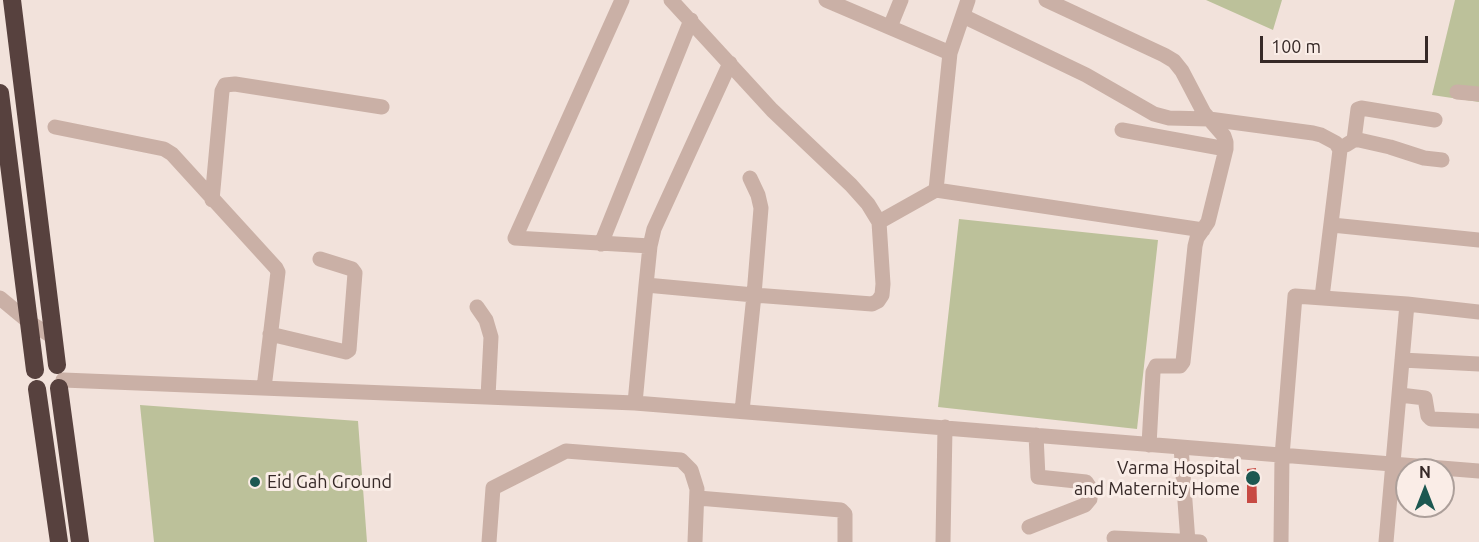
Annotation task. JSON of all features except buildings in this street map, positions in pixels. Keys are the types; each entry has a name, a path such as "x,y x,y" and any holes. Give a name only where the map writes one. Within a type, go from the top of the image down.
{"highway":[{"path":"12,0 80,542"},
{"path":"0,93 35,370 32,380 37,389 58,542"},
{"path":"35,370 42,363 48,363 60,378"},
{"path":"37,389 51,393 60,378"}],"street":[{"path":"622,0 515,238 650,246"},
{"path":"646,285 872,304 882,295 883,284 879,222 868,204 852,185 772,110 671,0"},
{"path":"826,0 950,53"},
{"path":"890,27 901,0"},
{"path":"936,190 950,53 968,0"},
{"path":"1046,0 1174,61 1182,71 1204,112 1224,136 1226,149 1208,222 1197,238 1183,362 1179,366 1156,366 1153,372 1149,445"},
{"path":"963,16 1086,75 1154,114 1169,118 1209,119 1321,135 1336,143 1340,150 1322,297"},
{"path":"601,243 691,20"},
{"path":"635,403 650,246 654,229 730,63"},
{"path":"212,200 222,91 225,85 235,84 382,107"},
{"path":"1458,92 1479,94"},
{"path":"1340,150 1354,140 1359,108 1435,120"},
{"path":"56,127 164,148 172,154 278,272 264,388"},
{"path":"1122,130 1226,149"},
{"path":"1354,140 1390,147 1424,158 1442,160"},
{"path":"742,411 760,208 758,195 750,178"},
{"path":"879,222 936,190 1203,230"},
{"path":"1332,225 1479,240"},
{"path":"270,334 346,352 349,350 355,273 352,269 320,259"},
{"path":"1281,542 1282,456 1295,296 1479,312"},
{"path":"0,298 28,322 53,337"},
{"path":"1386,542 1407,304"},
{"path":"477,307 486,320 491,338 488,397"},
{"path":"1402,360 1479,364"},
{"path":"60,378 635,403 1479,471"},
{"path":"1400,395 1425,398 1428,416 1431,419 1479,421"},
{"path":"943,542 945,427"},
{"path":"1029,527 1085,505 1090,499 1090,488 1086,482 1038,477 1036,435"},
{"path":"1114,538 1192,542 1181,447"},
{"path":"489,542 493,488 566,451 681,460 694,476 698,498 695,542"},
{"path":"698,498 841,510 845,514 845,542"}],"green space":[{"path":"1206,0 1282,0 1273,30"},
{"path":"1455,0 1479,0 1479,102 1432,95"},
{"path":"959,219 1158,240 1137,429 938,407"},
{"name":"Eid Gah Ground","path":"140,405 358,421 367,542 154,542"}],"place":[{"name":"Varma Hospital and Maternity Home","path":"1253,478"},
{"name":"Eid Gah Ground","path":"255,482"}]}
